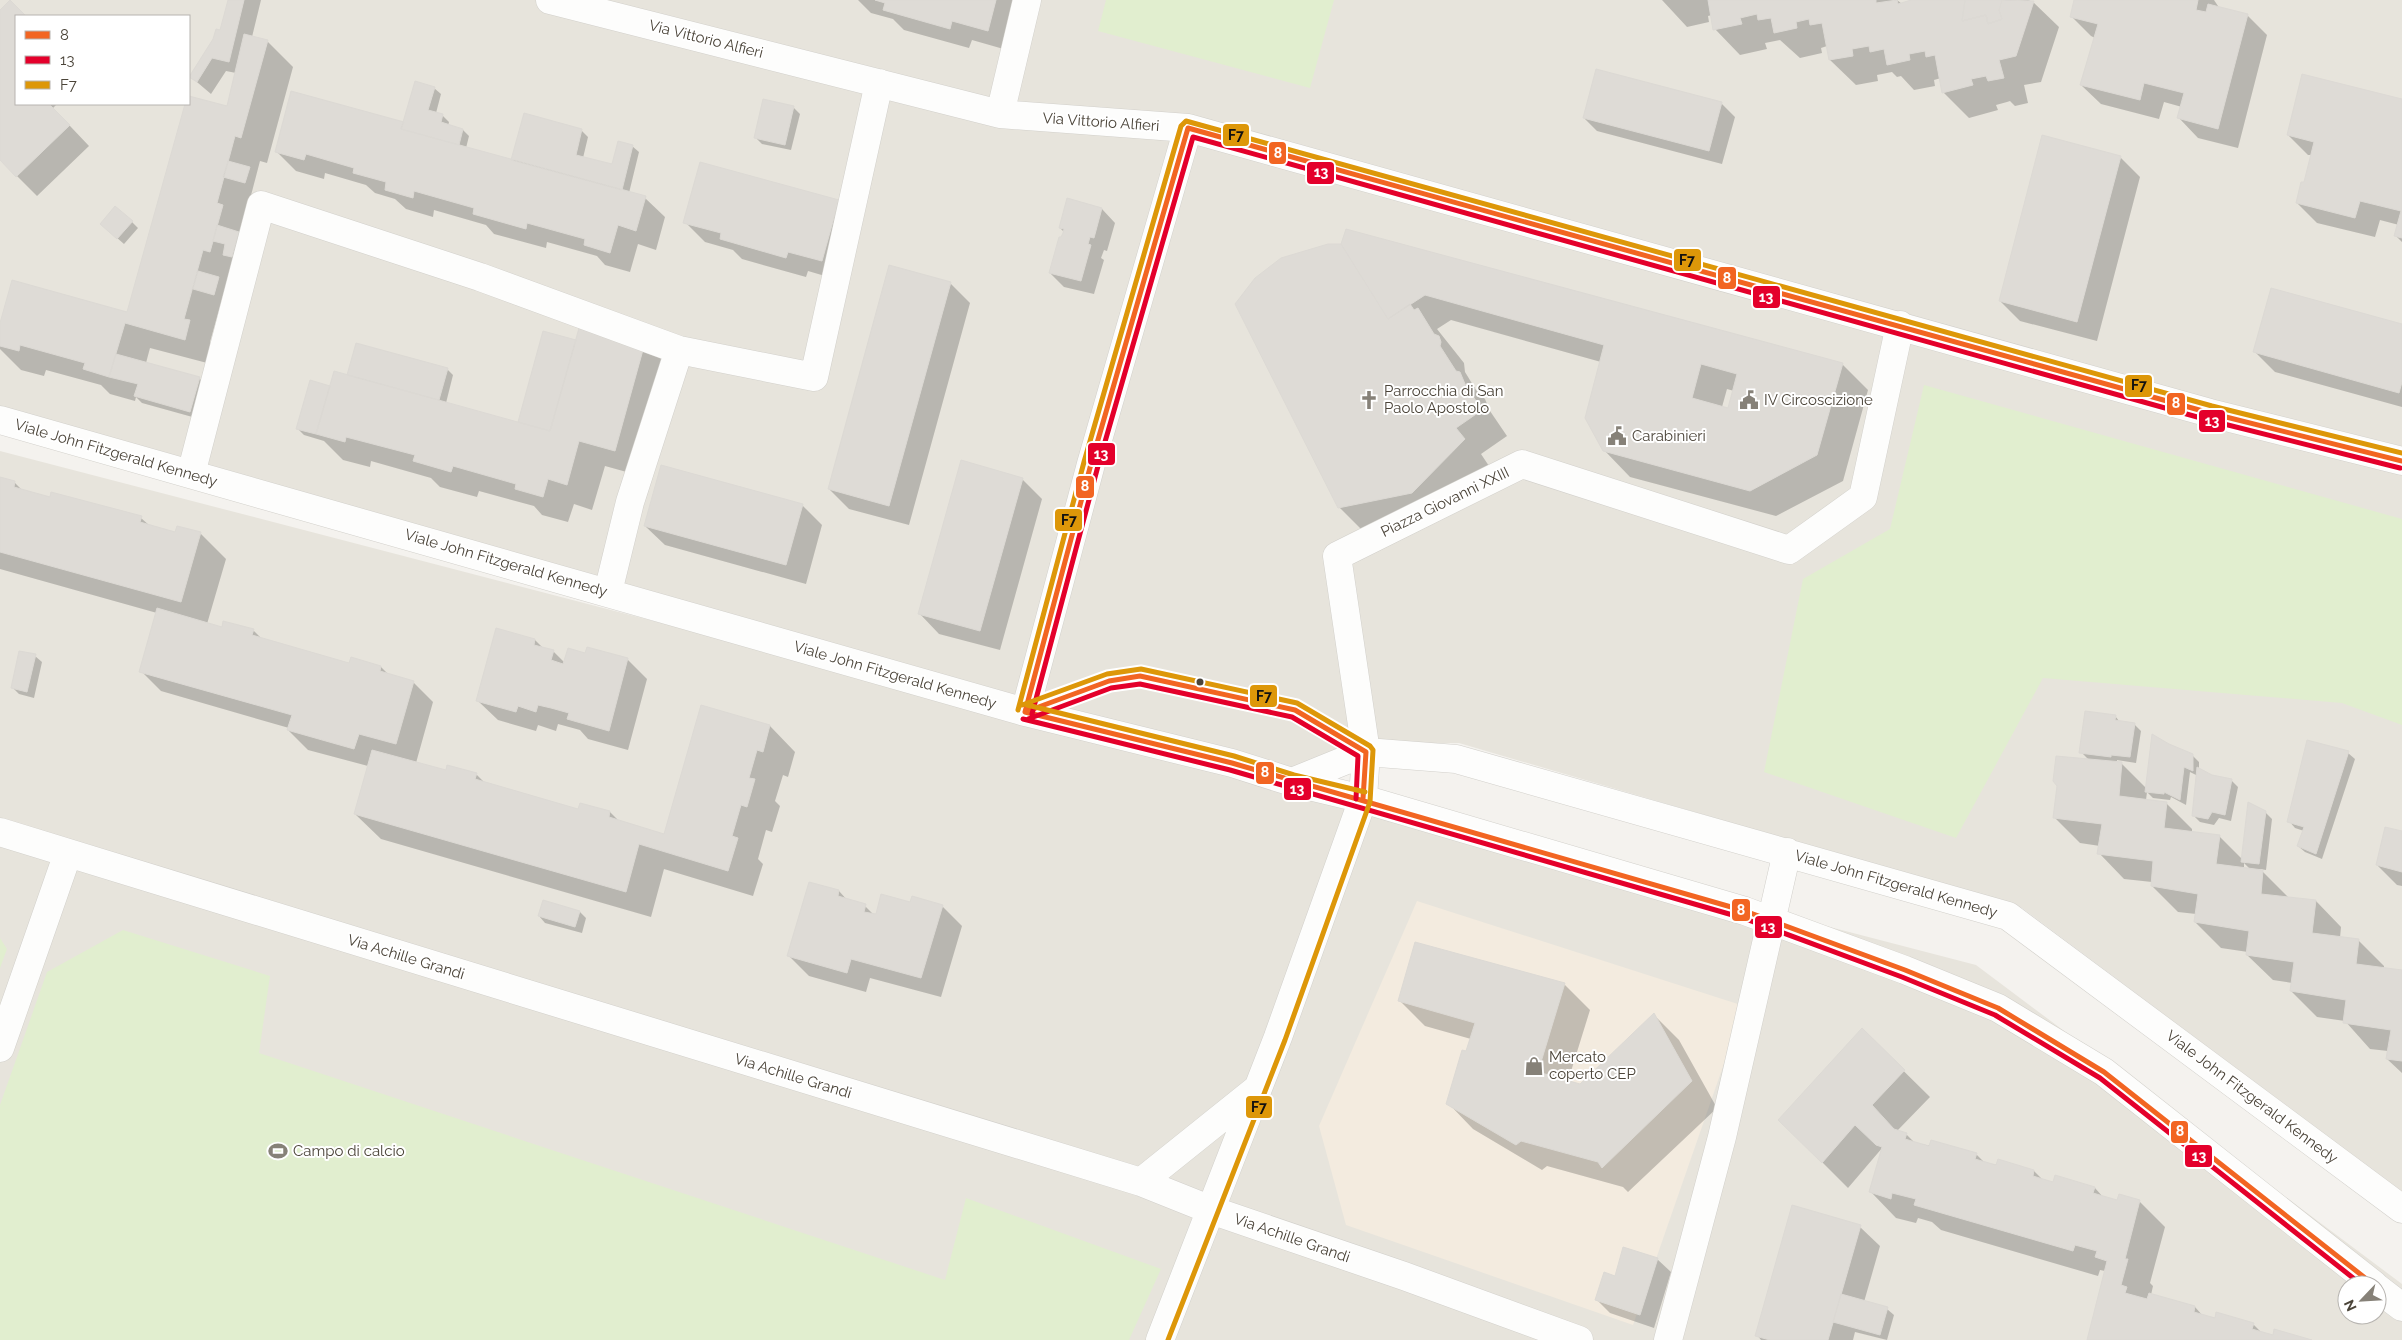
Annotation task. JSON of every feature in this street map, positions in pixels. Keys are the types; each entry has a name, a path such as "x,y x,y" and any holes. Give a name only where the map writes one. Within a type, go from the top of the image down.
{"street":[{"name":"Via Vittorio Alfieri","path":"550,0 1000,114 1188,128 2210,413 2402,461"},
{"path":"1000,114 1027,0"},
{"path":"191,474 261,205 480,277 679,350 814,377 879,83"},
{"path":"1025,712 1090,464 1188,128"},
{"name":"Piazza Giovanni XXIII","path":"1160,1340 1258,1088 1363,799 1366,752 1337,556 1522,464 1789,550 1863,497 1900,325"},
{"path":"608,592 630,502 679,350"},
{"name":"Viale John Fitzgerald Kennedy","path":"0,420 1025,712 1232,763 1292,782 1363,799 1745,911 1905,970 1998,1008 2104,1072 2361,1275"},
{"path":"1292,782 1366,752"},
{"name":"Viale John Fitzgerald Kennedy","path":"1366,752 1456,759 2008,916 2402,1209"},
{"name":"Via Achille Grandi","path":"0,832 1141,1182 1211,1210 1404,1276 1579,1340"},
{"path":"1668,1340 1722,1137 1787,852"},
{"path":"0,1048 68,853"},
{"path":"1141,1182 1258,1088"},
{"path":"2387,1296 2402,1307"}],"lane":[{"path":"1025,712 1109,681 1140,676 1295,710 1366,752"}],"shaded area":[{"path":"0,0 2402,0 2402,1192 2022,908 1459,743 1374,744 1291,773 0,416"},
{"path":"0,451 1976,965 2402,1284 2402,1340 0,1340"},
{"name":"Mercato coperto CEP","path":"1417,901 1744,1006 1633,1325 1346,1225 1319,1126"}],"green space":[{"path":"1106,0 1334,0 1310,88 1098,31"},
{"path":"1924,385 2402,519 2402,725 2342,703 2043,678 1956,838 1764,772 1803,579 1890,529"},
{"name":"Campo di calcio","path":"123,930 270,976 259,1053 945,1280 966,1198 1161,1269 1129,1340 0,1340 0,1105 47,972"},
{"path":"0,938 7,949 0,968"}],"building":[{"path":"10,0 25,15 15,15 15,105 50,105 70,125 16,177 0,160 0,10"},
{"path":"228,0 244,0 229,62 212,58 197,82 190,78 190,75 213,39 216,29 220,30"},
{"path":"875,0 996,0 988,31 952,21 950,29 883,10 885,3"},
{"path":"1708,0 1876,0 1876,3 1897,0 1898,4 1911,0 1965,0 1962,21 1986,15 1988,24 2002,19 1999,10 2002,0 2034,1 2016,56 1999,60 2004,78 1988,81 1986,76 1971,79 1973,85 1942,93 1935,55 1926,57 1925,51 1909,54 1910,60 1887,65 1884,49 1870,52 1869,46 1852,49 1853,56 1829,60 1822,23 1810,25 1809,19 1796,22 1797,28 1774,33 1771,18 1758,20 1757,14 1740,18 1742,24 1713,30"},
{"path":"1965,0 2002,0 1999,10 2002,19 1988,24 1986,15 1962,21"},
{"path":"2074,0 2198,0 2196,10 2206,12 2208,4 2248,14 2218,129 2177,118 2184,93 2144,83 2140,100 2080,85 2098,24 2070,17"},
{"path":"244,34 268,40 241,138 235,136 217,203 223,205 210,252 203,250 184,319 190,320 185,340 125,323 109,377 83,369 85,363 20,345 19,351 0,346 0,323 12,280 127,312 185,105 190,105 190,96 227,106"},
{"path":"1596,69 1722,102 1709,151 1583,118"},
{"path":"2302,74 2402,99 2402,238 2394,236 2401,211 2360,201 2355,218 2296,203 2301,182 2304,182 2314,142 2287,135"},
{"path":"415,81 435,87 428,110 443,114 441,122 463,129 459,145 401,129"},
{"path":"291,91 404,122 401,129 646,196 636,231 618,225 610,253 584,245 585,239 527,223 526,229 473,214 474,208 414,191 413,198 385,190 386,182 353,173 354,168 306,154 304,160 275,152"},
{"path":"763,99 794,106 785,145 754,138"},
{"path":"524,113 582,129 576,155 612,164 618,141 633,145 622,190 511,160"},
{"path":"2042,135 2121,156 2077,322 1999,301"},
{"path":"228,161 250,167 245,183 223,177"},
{"path":"700,162 839,200 822,261 788,252 786,258 720,239 721,233 683,223"},
{"path":"1067,198 1102,208 1094,238 1090,237 1088,244 1091,245 1081,281 1049,273 1059,237 1061,237 1064,229 1059,228"},
{"path":"115,206 133,221 117,239 100,224"},
{"path":"217,225 239,232 232,257 223,255 225,244 213,241"},
{"path":"1346,229 1843,363 1817,455 1750,491 1603,451 1585,418 1604,345 1425,295 1388,319 1341,244","holes":["1701,364 1737,374 1728,408 1692,398"]},
{"path":"1328,244 1341,244 1388,319 1410,304 1414,310 1418,308 1434,334 1439,336 1440,346 1456,371 1460,372 1465,384 1482,410 1456,428 1465,439 1412,493 1338,508 1235,304 1255,278 1281,258"},
{"path":"889,265 951,282 889,506 828,489"},
{"path":"198,271 219,277 214,295 193,289"},
{"path":"2271,288 2402,324 2402,382 2399,393 2253,352"},
{"path":"581,321 646,339 615,451 579,441 567,485 548,479 543,497 515,489 516,484 453,466 451,472 413,461 415,455 346,437 345,442 316,434 334,371 550,431"},
{"path":"543,331 576,340 550,431 518,422"},
{"path":"356,343 448,368 439,400 347,375"},
{"path":"116,354 200,377 190,412 134,396 138,384 109,377"},
{"path":"310,380 330,386 316,434 296,429"},
{"path":"961,460 1023,478 980,631 918,614"},
{"path":"661,465 803,504 786,565 644,526"},
{"path":"0,477 15,481 14,487 50,497 51,492 142,516 140,522 175,532 177,526 201,532 181,602 0,552"},
{"path":"157,608 222,627 223,621 254,629 252,635 349,663 351,657 381,666 380,671 414,681 396,744 359,734 354,749 287,730 292,715 139,672"},
{"path":"496,628 535,639 534,645 554,650 551,660 563,664 568,648 585,653 587,647 628,658 609,731 567,719 569,713 538,705 536,712 518,706 516,712 476,701"},
{"path":"19,651 36,654 27,692 11,688"},
{"path":"701,705 770,725 763,752 757,750 749,778 755,779 747,807 741,805 732,836 738,838 728,871 639,844 626,892 354,814 372,750 446,770 447,765 477,773 475,779 578,809 580,803 610,811 609,817 664,834"},
{"path":"2085,711 2116,715 2115,720 2135,723 2130,757 2079,753"},
{"path":"2152,734 2169,744 2193,754 2193,771 2184,767 2180,800 2164,792 2164,794 2145,792"},
{"path":"2307,740 2349,751 2316,854 2297,846 2304,827 2287,822"},
{"path":"2056,756 2122,762 2119,796 2167,802 2164,828 2220,835 2216,864 2263,870 2261,894 2316,900 2312,933 2359,939 2356,964 2402,970 2402,1061 2386,1059 2391,1030 2343,1023 2346,1000 2290,991 2294,962 2246,955 2249,931 2194,922 2198,894 2151,886 2153,861 2097,854 2102,824 2053,818 2057,786 2053,781"},
{"path":"2197,767 2212,775 2232,779 2225,815 2212,812 2208,819 2192,816"},
{"path":"2248,802 2266,811 2259,864 2241,862"},
{"path":"2385,827 2402,831 2402,872 2376,865"},
{"path":"809,882 839,890 838,896 866,904 864,912 876,914 881,894 910,902 912,896 943,905 921,978 851,959 847,973 787,956"},
{"path":"543,900 580,911 575,927 538,916"},
{"path":"1415,942 1565,983 1538,1072 1580,1084 1654,1013 1692,1081 1602,1168 1598,1162 1521,1141 1516,1145 1446,1104 1462,1050 1466,1051 1475,1023 1398,1001"},
{"path":"1862,1028 1905,1070 1872,1105 1894,1129 1907,1133 1905,1139 1929,1146 1931,1140 1977,1153 1975,1159 1996,1165 1998,1159 2034,1170 2033,1176 2053,1182 2055,1175 2095,1187 2093,1193 2117,1200 2119,1194 2140,1200 2125,1259 2128,1259 2121,1285 2127,1287 2125,1293 2147,1299 2149,1293 2195,1306 2194,1312 2215,1318 2216,1312 2254,1323 2252,1329 2273,1335 2274,1329 2312,1340 2087,1340 2107,1261 2095,1257 2097,1251 2075,1245 2073,1251 1914,1205 1916,1199 1892,1193 1891,1199 1869,1192 1882,1147 1876,1145 1855,1125 1822,1163 1778,1120"},
{"path":"1792,1205 1861,1225 1828,1340 1770,1340 1755,1336"},
{"path":"1623,1247 1658,1258 1640,1315 1595,1300 1604,1272 1615,1276"},
{"path":"1841,1294 1888,1307 1880,1335 1833,1322"}],"transit line":[{"name":"F7","path":"1018,710 1084,462 1181,126 1186,121 2212,406 2402,453"},
{"name":"8","path":"1025,712 1091,464 1188,128 2210,413 2402,461"},
{"name":"13","path":"1032,714 1098,466 1193,137 2208,420 2400,468"},
{"name":"F7","path":"1022,705 1107,674 1141,669 1297,703 1370,746 1373,750 1370,802 1285,1040 1168,1340"},
{"name":"8","path":"1025,712 1109,681 1140,676 1295,710 1366,752 1363,799"},
{"name":"13","path":"1028,719 1111,688 1140,684 1292,717 1358,756 1356,799"},
{"name":"F7","path":"1027,705 1234,756 1294,775 1365,792"},
{"name":"8","path":"1025,712 1232,763 1745,911 1905,970 1998,1008 2104,1072 2361,1275"},
{"name":"13","path":"1023,719 1230,770 1743,918 1902,977 1995,1015 2100,1078 2349,1275"}],"place":[{"name":"Parrocchia di San Paolo Apostolo","path":"1369,400"},
{"name":"IV Circoscizione","path":"1749,400"},
{"name":"Carabinieri","path":"1617,436"},
{"name":"Mercato coperto CEP","path":"1534,1066"},
{"name":"Campo di calcio","path":"278,1151"}]}
